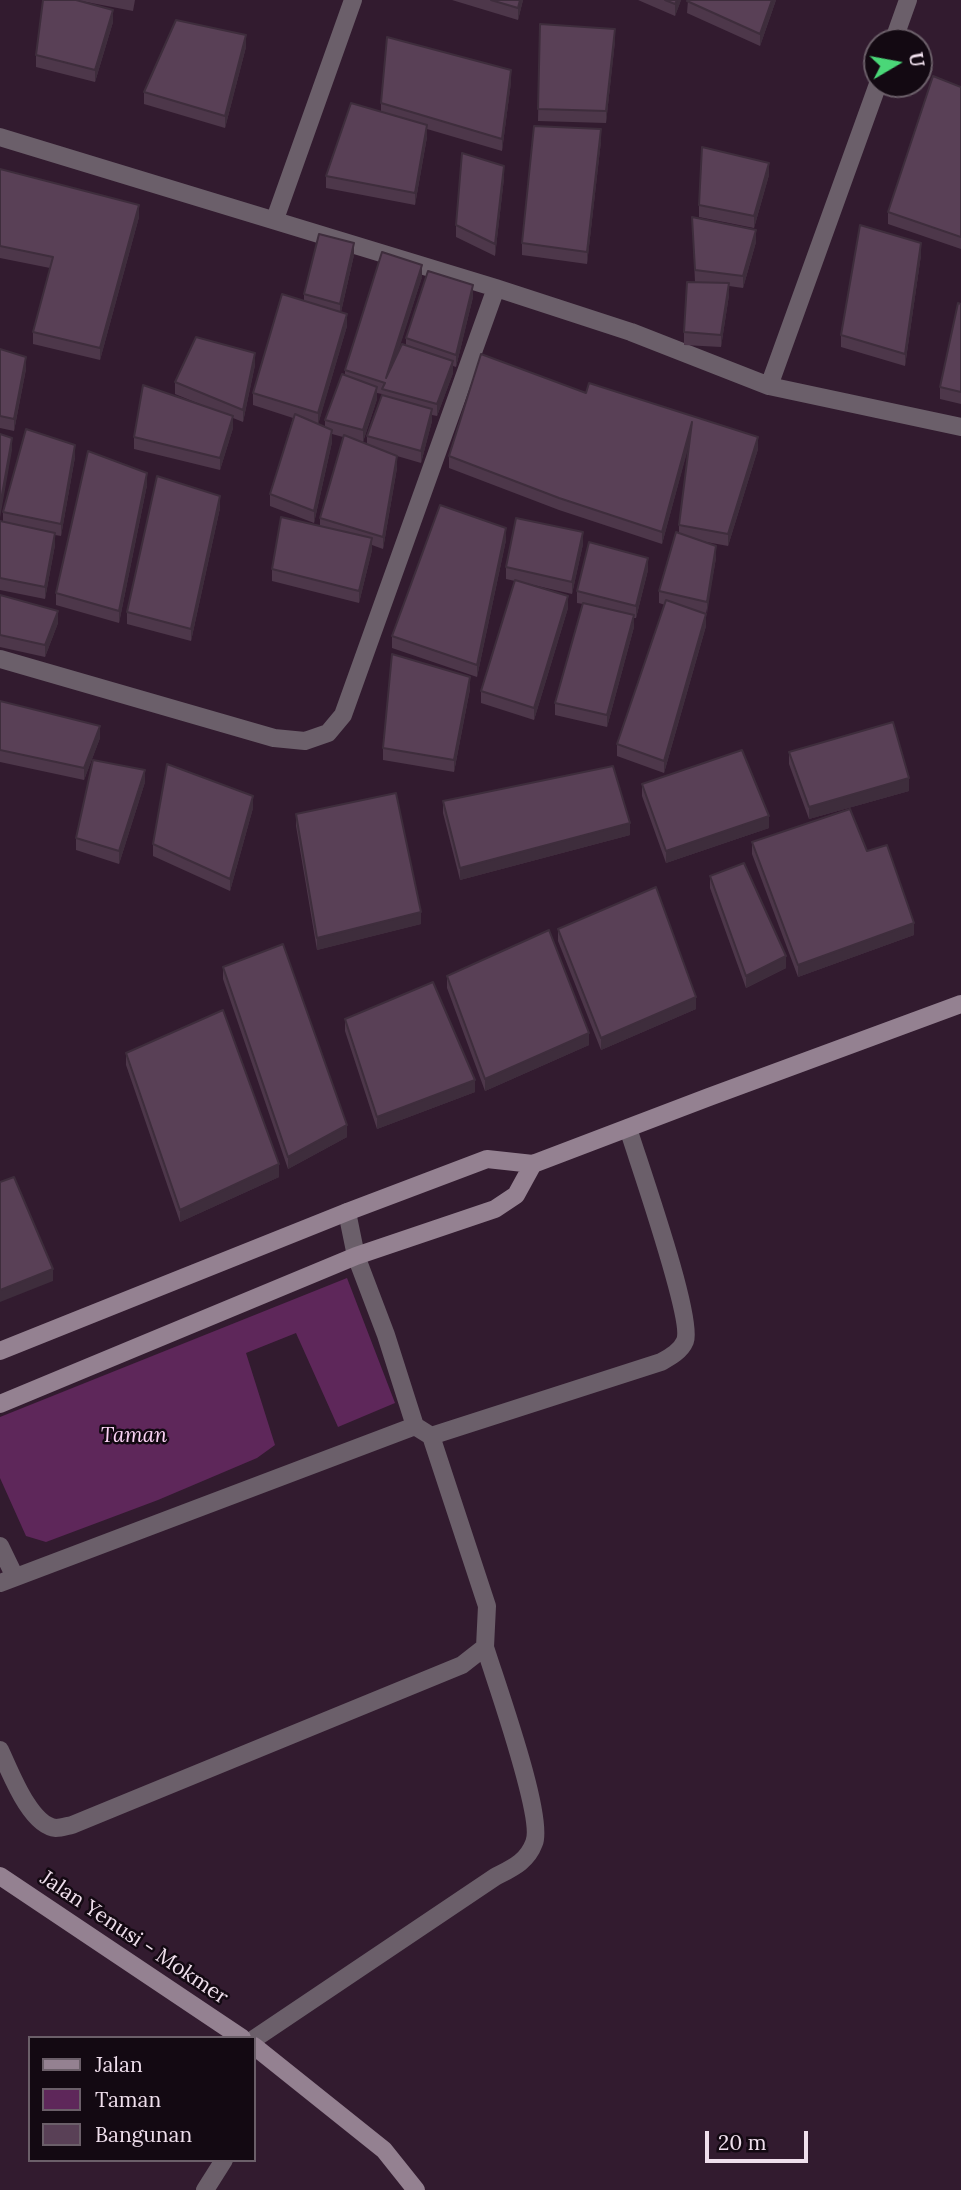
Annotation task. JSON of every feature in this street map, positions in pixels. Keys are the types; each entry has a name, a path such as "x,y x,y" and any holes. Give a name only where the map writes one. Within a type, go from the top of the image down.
{"main road":[{"path":"0,1351 487,1159 533,1164 961,1004"},
{"path":"0,1404 356,1256 506,1203 516,1195 533,1164"},
{"name":"Jalan Yenusi - Mokmer","path":"0,1876 239,2036"},
{"path":"256,2048 384,2150 416,2190"}],"street":[{"path":"275,219 352,0"},
{"path":"898,28 908,0"},
{"path":"769,386 873,98"},
{"path":"0,137 496,288 631,332 769,386 961,427"},
{"path":"0,659 274,738 305,741 328,733 342,715 496,288"},
{"path":"431,1436 661,1362 677,1352 686,1340 680,1294 628,1128"},
{"path":"256,2038 495,1877 525,1860 536,1841 535,1817 529,1791 485,1647 487,1606 431,1436 415,1426 386,1335 356,1256 347,1213"},
{"path":"0,1546 8,1580 415,1426"},
{"path":"0,1750 27,1805 40,1821 55,1828 72,1825 463,1665 485,1647"},
{"path":"205,2190 222,2162"}],"green space":[{"name":"Taman","path":"347,1278 395,1403 338,1427 296,1333 246,1353 275,1445 257,1458 158,1500 46,1542 26,1536 0,1478 0,1417"}],"building":[{"path":"43,0 76,0 113,10 95,70 36,55"},
{"path":"491,0 520,0 518,8"},
{"path":"688,0 772,0 760,34"},
{"path":"176,20 246,35 225,116 144,92"},
{"path":"540,24 615,29 606,111 538,109"},
{"path":"387,37 511,70 502,139 381,103"},
{"path":"933,76 961,87 961,237 888,212 926,98 933,98"},
{"path":"351,103 427,125 415,193 326,176"},
{"path":"534,126 601,129 587,252 522,243"},
{"path":"702,147 769,163 754,216 699,205"},
{"path":"462,153 504,166 495,244 456,225"},
{"path":"0,169 139,205 100,348 33,332 53,257 0,246"},
{"path":"692,217 756,230 743,276 695,270"},
{"path":"860,225 921,243 905,354 841,335"},
{"path":"319,234 354,243 340,304 304,294"},
{"path":"382,252 422,265 386,378 402,344 453,361 437,404 382,389 385,383 345,370"},
{"path":"428,271 473,285 456,355 406,338"},
{"path":"687,282 729,283 721,335 684,332"},
{"path":"282,294 347,314 318,413 253,393"},
{"path":"958,303 961,304 961,392 940,387"},
{"path":"196,337 255,353 243,410 175,382"},
{"path":"0,349 26,357 14,419 0,416"},
{"path":"481,354 586,393 589,383 758,437 728,534 679,525 692,422 662,532 559,498 449,456"},
{"path":"342,374 377,387 363,430 325,420"},
{"path":"143,385 233,416 220,458 134,437"},
{"path":"382,395 432,409 421,451 367,436"},
{"path":"295,414 332,430 314,511 270,494"},
{"path":"26,429 75,445 61,524 3,512"},
{"path":"0,434 12,438 0,506"},
{"path":"344,435 397,456 383,537 320,518"},
{"path":"88,451 147,473 119,611 56,593"},
{"path":"157,476 220,496 191,629 127,612"},
{"path":"440,505 506,528 477,665 392,636"},
{"path":"281,517 372,538 359,591 272,569"},
{"path":"516,518 583,532 572,582 506,567"},
{"path":"0,521 55,533 45,587 0,578"},
{"path":"676,532 716,546 707,602 659,591"},
{"path":"589,542 648,558 636,606 577,591"},
{"path":"515,580 568,596 534,708 481,691"},
{"path":"0,595 58,611 45,645 0,635"},
{"path":"666,600 706,614 664,761 617,744"},
{"path":"583,603 634,615 607,715 555,703"},
{"path":"392,654 470,677 454,760 383,748"},
{"path":"0,701 100,726 84,768 0,750"},
{"path":"893,722 909,778 809,807 789,752"},
{"path":"742,750 769,816 666,851 642,784"},
{"path":"93,760 145,770 119,851 76,838"},
{"path":"167,764 253,796 230,879 153,844"},
{"path":"613,766 630,823 460,868 443,801"},
{"path":"396,793 421,912 317,938 296,814"},
{"path":"850,809 867,851 887,845 914,923 798,965 752,842"},
{"path":"744,863 786,956 746,976 710,876"},
{"path":"656,887 696,997 601,1038 558,929"},
{"path":"549,930 589,1033 485,1079 447,976"},
{"path":"283,944 347,1125 288,1157 223,967"},
{"path":"433,982 475,1080 377,1117 345,1019"},
{"path":"223,1010 279,1164 180,1210 126,1053"},
{"path":"14,1177 53,1269 0,1290 0,1182"}]}
